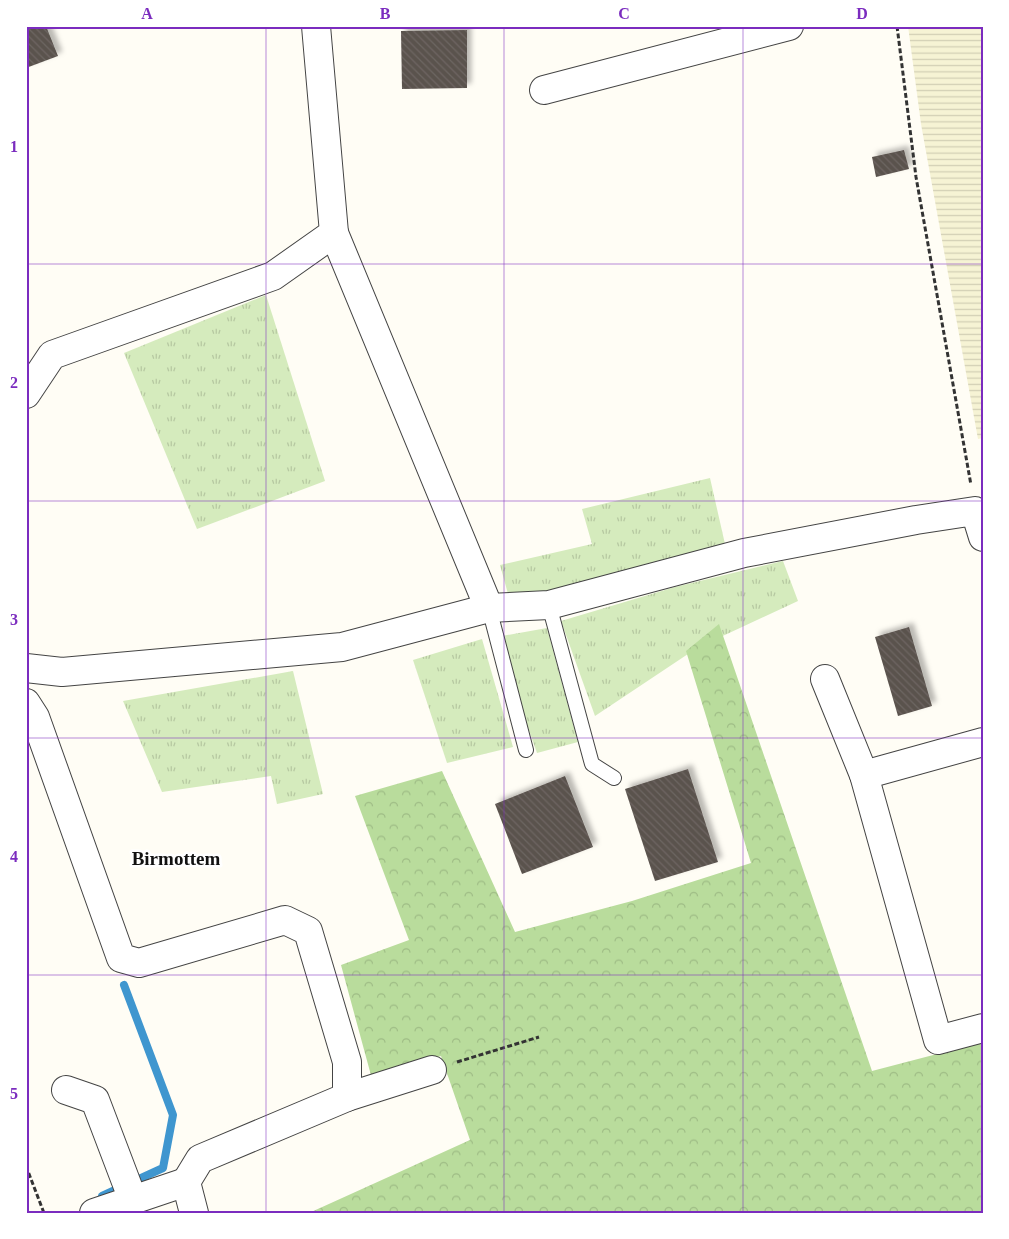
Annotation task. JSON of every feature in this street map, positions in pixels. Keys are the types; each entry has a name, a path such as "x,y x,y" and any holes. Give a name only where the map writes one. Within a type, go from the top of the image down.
{"street":[{"path":"316,26 334,233 489,608"},
{"path":"544,90 789,26"},
{"path":"26,394 52,355 273,276 334,233"},
{"path":"26,668 62,672 342,647 489,608 549,605 744,553 916,520 975,511 983,537"},
{"path":"825,680 864,775 938,1040 983,1028"},
{"path":"26,703 35,717 121,958 139,963 286,920 308,931 347,1062 347,1097"},
{"path":"864,775 983,742"},
{"path":"94,1213 186,1182 200,1159 347,1097 432,1070"},
{"path":"66,1090 95,1100 133,1200"},
{"path":"186,1182 194,1213"}],"lane":[{"path":"549,605 592,764 614,778"},
{"path":"489,608 526,750"}],"path":[{"path":"897,26 916,177 975,511"},
{"path":"432,1070 539,1037"},
{"path":"26,1166 44,1213"}],"shaded area":[{"path":"908,26 983,26 983,438 978,439 921,124"}],"green space":[{"path":"266,295 325,481 197,529 124,353"},
{"path":"710,478 725,544 510,601 500,565 592,544 582,509"},
{"path":"783,561 798,601 697,648 595,716 561,621 675,587"},
{"path":"719,624 872,1071 983,1042 983,1213 309,1213 470,1140 441,1056 372,1079 341,965 409,940 355,796 442,771 515,932 632,901 751,863 686,651"},
{"path":"547,628 578,742 537,753 496,637"},
{"path":"482,639 513,747 447,763 413,660"},
{"path":"293,671 323,794 277,804 271,776 162,792 123,701"}],"building":[{"path":"26,26 46,26 58,56 26,68"},
{"path":"467,30 467,88 402,89 401,31"},
{"path":"904,150 909,169 876,177 872,157"},
{"path":"909,627 932,706 898,716 875,637"},
{"path":"688,769 718,862 655,881 625,789"},
{"path":"565,776 593,847 522,874 495,804"}],"waterway":[{"path":"103,1201 102,1196 163,1168 173,1115 124,985"}],"district":[{"name":"Birmottem","path":"176,858"}]}
